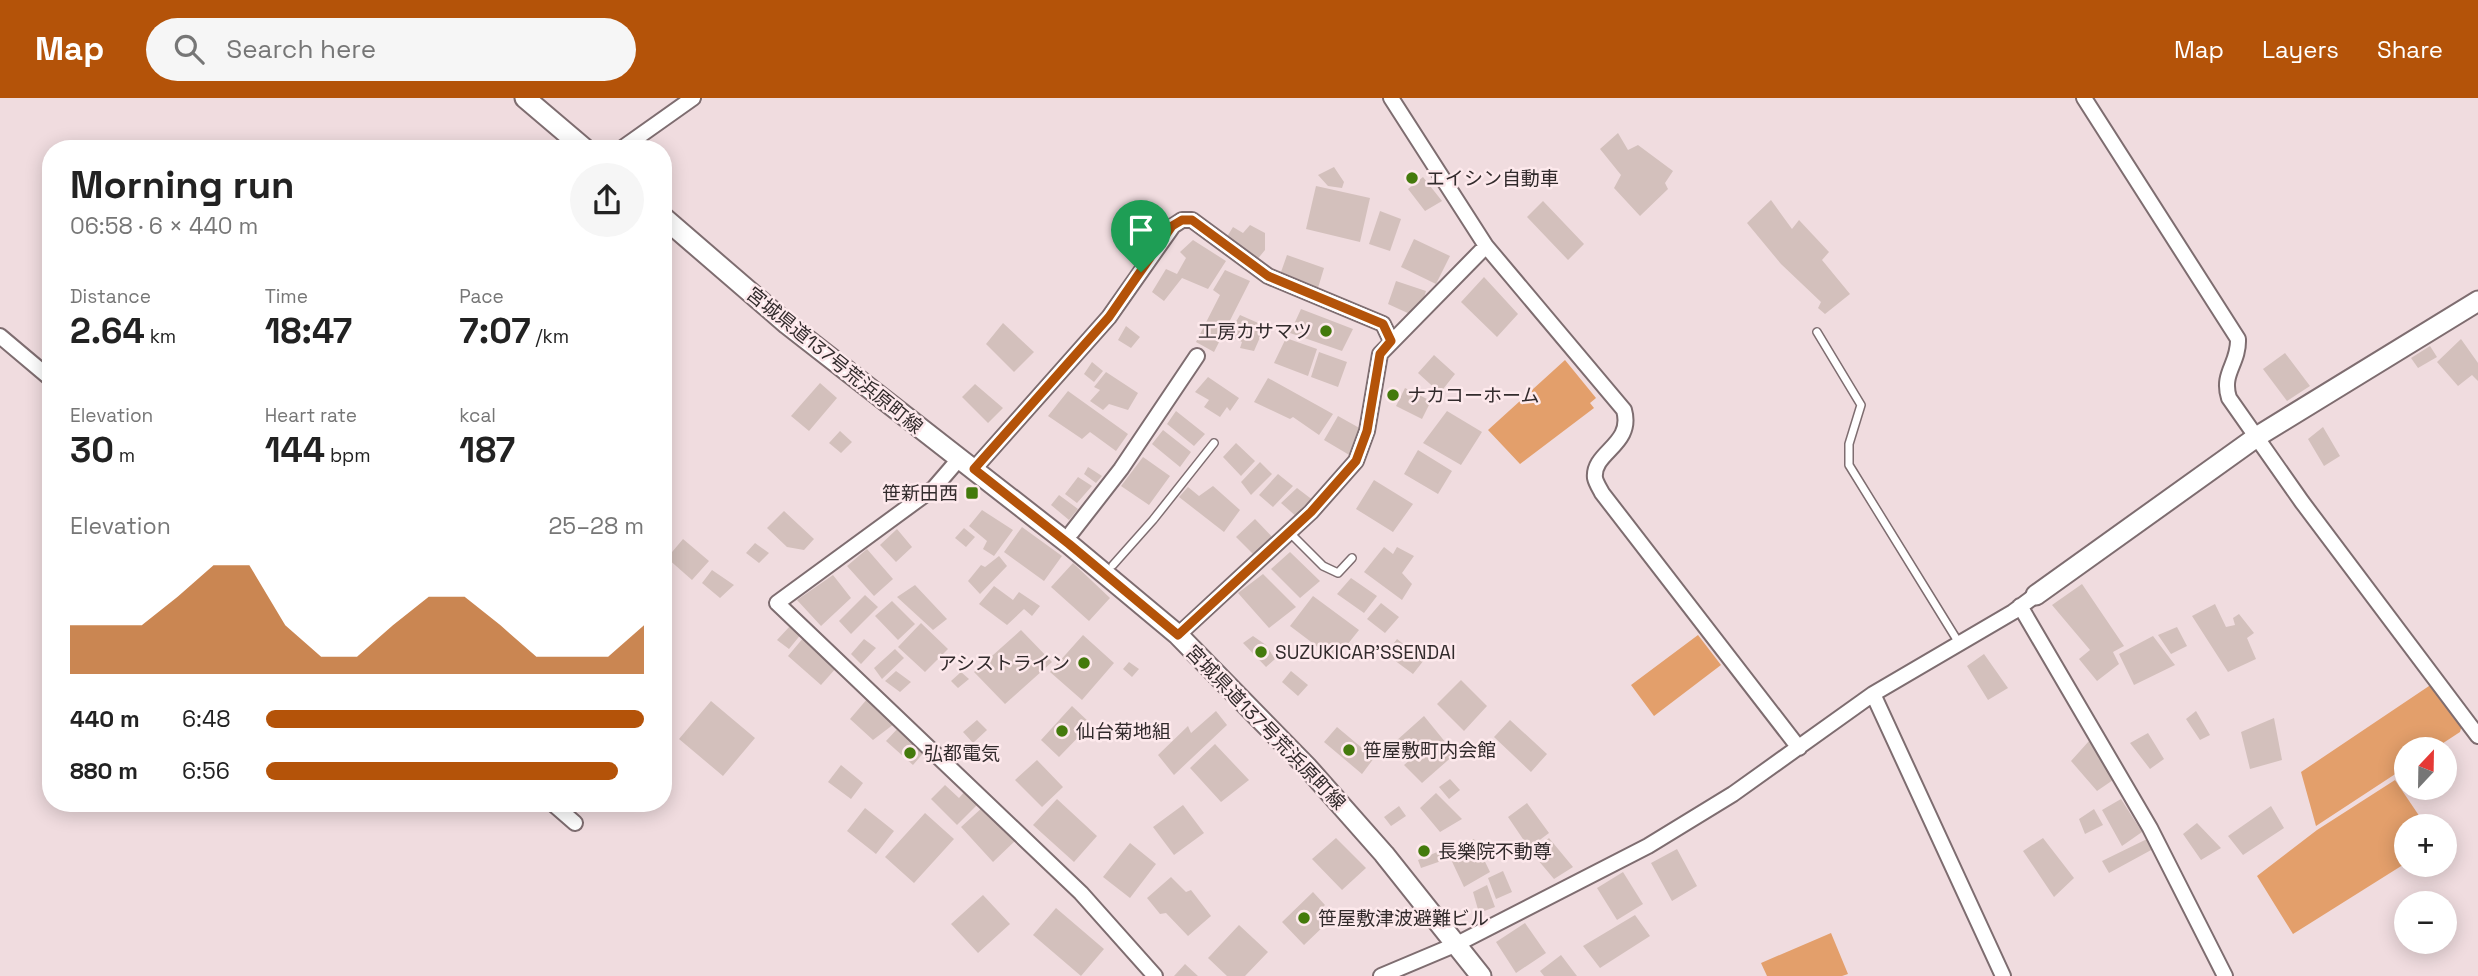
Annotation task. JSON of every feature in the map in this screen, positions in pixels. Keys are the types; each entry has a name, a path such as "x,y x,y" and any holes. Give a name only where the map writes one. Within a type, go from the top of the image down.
{"main road":[{"path":"525,98 574,140"},
{"name":"宮城県道137号荒浜原町線","path":"672,225 787,324 1069,544 1178,635 1308,768 1384,854 1481,976"},
{"path":"2028,601 2258,436 2478,301"}],"street":[{"path":"634,140 693,98"},
{"path":"1391,98 1486,246 1624,410 1628,423 1596,471 1595,479 1602,493 1799,748"},
{"path":"2084,98 2238,339 2238,350 2225,386 2230,398 2302,502 2478,736"},
{"path":"1155,976 1081,892 777,603 966,464 1087,343 1109,317 1172,226 1182,220 1192,220 1268,276 1383,324 1391,341"},
{"path":"1178,635 1311,512 1356,461 1367,431 1380,354 1486,246"},
{"path":"0,336 42,371"},
{"path":"1072,533 1121,469 1197,356"},
{"path":"1381,976 1457,944 1648,846 1733,794 1873,694 2028,601 2150,828 2225,976"},
{"path":"1873,694 2003,976"},
{"path":"563,812 576,823"}],"lane":[{"path":"1817,332 1861,405 1849,444 1849,465 1959,643"},
{"path":"1112,565 1153,520 1214,443"},
{"path":"1289,532 1323,566 1338,573 1352,558"}],"shaded area":[{"path":"1565,360 1596,398 1590,403 1594,408 1520,464 1488,430"},
{"path":"1698,635 1721,665 1654,716 1631,685"},
{"path":"2432,684 2462,725 2460,732 2452,737 2394,737 2394,775 2316,826 2301,772"},
{"path":"2394,781 2394,800 2408,800 2418,814 2394,814 2394,871 2293,934 2257,876 2317,830"},
{"path":"1831,933 1848,974 1767,976 1761,963"}],"building":[{"path":"1618,133 1628,150 1638,145 1673,171 1665,183 1668,189 1640,216 1614,188 1621,175 1600,149"},
{"path":"1334,167 1344,182 1342,188 1328,186 1318,175"},
{"path":"1423,177 1442,201 1425,211 1408,189"},
{"path":"1316,186 1370,198 1360,242 1306,229"},
{"path":"1771,200 1792,229 1799,220 1829,252 1822,260 1850,294 1825,314 1818,308 1821,302 1781,264 1747,223"},
{"path":"1543,201 1584,244 1568,260 1527,217"},
{"path":"1380,211 1401,219 1390,251 1369,244"},
{"path":"1250,225 1265,233 1265,250 1256,261 1225,240 1233,227 1243,233"},
{"path":"1414,239 1450,256 1436,284 1401,267"},
{"path":"1193,240 1226,261 1208,289 1182,278 1164,301 1152,292 1166,269 1177,274 1186,258 1180,252"},
{"path":"1287,255 1324,268 1318,288 1281,272"},
{"path":"1225,270 1250,281 1214,352 1196,342 1220,295 1213,290"},
{"path":"1484,277 1518,314 1497,337 1461,302"},
{"path":"1396,281 1426,291 1421,307 1412,315 1388,304"},
{"path":"1301,309 1353,329 1342,351 1290,333"},
{"path":"1240,315 1265,326 1254,351 1240,348 1242,342 1228,335"},
{"path":"1003,323 1034,352 1014,372 986,344"},
{"path":"1126,326 1140,337 1131,348 1118,340"},
{"path":"1286,338 1317,349 1308,376 1274,363"},
{"path":"2461,339 2478,363 2478,381 2472,375 2458,386 2437,362"},
{"path":"2430,346 2437,357 2418,368 2411,358"},
{"path":"1319,352 1347,362 1338,387 1311,377"},
{"path":"2285,353 2310,386 2287,401 2263,369"},
{"path":"1434,355 1455,374 1440,393 1418,373"},
{"path":"1092,362 1103,371 1094,382 1084,374"},
{"path":"1106,372 1138,393 1128,410 1109,404 1103,410 1090,401 1100,390 1094,387"},
{"path":"1208,377 1239,398 1230,411 1227,407 1220,417 1204,407 1209,400 1195,392"},
{"path":"1268,378 1333,414 1319,435 1293,417 1290,419 1254,402"},
{"path":"820,383 837,398 809,431 791,416"},
{"path":"975,384 1003,408 988,423 962,397"},
{"path":"1405,388 1431,401 1422,419 1396,406"},
{"path":"1068,391 1128,434 1116,451 1090,432 1082,439 1048,416"},
{"path":"1176,411 1205,434 1194,446 1167,424"},
{"path":"1447,411 1482,432 1461,465 1423,443"},
{"path":"1338,416 1363,430 1351,456 1324,440"},
{"path":"2323,427 2340,456 2324,466 2308,439"},
{"path":"1163,430 1191,452 1180,467 1152,444"},
{"path":"840,431 852,442 841,453 829,443"},
{"path":"1236,443 1255,461 1241,476 1223,457"},
{"path":"1418,450 1452,471 1438,494 1404,474"},
{"path":"1143,457 1170,476 1149,505 1121,486"},
{"path":"1260,462 1272,474 1251,495 1241,482"},
{"path":"1088,467 1102,476 1096,483 1084,474"},
{"path":"1278,474 1293,486 1273,507 1259,495"},
{"path":"1078,477 1092,486 1077,503 1065,494"},
{"path":"1374,480 1413,504 1393,532 1356,509"},
{"path":"893,483 906,493 894,503 884,492"},
{"path":"1213,486 1240,510 1224,532 1179,497 1188,487 1199,496"},
{"path":"1297,488 1314,501 1298,518 1281,503"},
{"path":"1059,495 1078,509 1069,520 1051,505"},
{"path":"982,510 1013,530 994,556 983,549 987,541 969,526"},
{"path":"784,511 814,539 804,550 787,547 767,528"},
{"path":"1255,519 1276,541 1257,558 1236,537"},
{"path":"1022,527 1062,556 1044,581 1004,552"},
{"path":"964,528 975,537 966,547 955,538"},
{"path":"897,529 912,547 896,562 880,545"},
{"path":"683,539 709,561 692,580 672,562 672,552"},
{"path":"755,543 769,553 759,563 746,553"},
{"path":"1384,547 1393,554 1397,547 1414,556 1402,573 1412,584 1402,600 1364,572"},
{"path":"867,549 893,579 874,596 847,566"},
{"path":"1290,552 1320,581 1300,598 1271,569"},
{"path":"999,556 1007,566 980,594 968,581 981,565 985,567"},
{"path":"1073,563 1110,598 1089,621 1051,587"},
{"path":"712,570 734,585 720,598 702,583"},
{"path":"1263,574 1296,607 1269,628 1238,593"},
{"path":"833,575 851,598 821,626 797,600"},
{"path":"1351,578 1377,596 1364,613 1337,594"},
{"path":"2082,584 2124,646 2113,652 2119,664 2097,681 2079,659 2090,650 2052,605"},
{"path":"915,585 947,619 933,630 897,597"},
{"path":"994,586 1013,600 1019,592 1040,606 1032,616 1024,609 1007,625 979,604"},
{"path":"865,595 878,607 851,634 839,621"},
{"path":"1313,596 1359,630 1335,660 1290,626"},
{"path":"892,601 915,624 898,640 875,616"},
{"path":"1381,603 1399,617 1385,633 1367,619"},
{"path":"2215,604 2226,627 2235,625 2233,618 2239,614 2254,633 2247,638 2256,659 2228,672 2192,616"},
{"path":"921,623 948,649 925,672 898,647"},
{"path":"791,625 802,633 789,649 777,640"},
{"path":"2177,627 2187,646 2171,654 2158,635"},
{"path":"1021,630 1052,662 1005,704 974,672"},
{"path":"1083,635 1114,663 1082,700 1050,672"},
{"name":"SUZUKICAR’SSENDAI","path":"1253,636 1266,645 1275,659 1266,667 1243,643"},
{"path":"2153,636 2175,665 2134,685 2119,654"},
{"path":"804,637 837,667 821,685 788,656"},
{"path":"864,639 876,648 861,664 851,654"},
{"path":"1397,639 1424,660 1413,674 1386,654"},
{"path":"895,649 904,658 882,679 874,668"},
{"path":"1984,654 2008,688 1988,700 1967,666"},
{"path":"1129,662 1139,669 1132,677 1123,669"},
{"path":"896,671 911,682 900,692 885,681"},
{"path":"1291,671 1308,685 1298,696 1282,682"},
{"path":"961,672 969,679 958,688 951,681"},
{"path":"1461,680 1487,706 1464,731 1437,704"},
{"path":"868,698 894,724 873,740 850,719"},
{"path":"711,701 755,738 723,776 679,739"},
{"path":"1072,706 1091,724 1059,757 1041,740"},
{"path":"1216,711 1227,725 1174,775 1158,755 1188,726 1191,733"},
{"path":"2196,711 2210,735 2200,740 2186,719"},
{"path":"1424,716 1455,754 1422,783 1404,765 1411,759 1396,741"},
{"path":"2274,718 2282,760 2250,769 2241,732"},
{"path":"977,720 987,730 973,743 963,732"},
{"path":"1510,720 1547,754 1531,772 1494,737"},
{"path":"900,726 926,750 913,765 886,741"},
{"name":"笹屋敷町内会館","path":"1337,727 1374,758 1362,774 1324,742"},
{"path":"2148,733 2164,759 2150,769 2130,743"},
{"path":"2089,741 2113,780 2097,791 2071,761"},
{"path":"1215,744 1249,780 1221,802 1190,768"},
{"path":"1037,760 1063,787 1042,807 1015,780"},
{"path":"841,765 863,783 851,799 828,782"},
{"path":"1450,779 1460,790 1449,799 1439,787"},
{"path":"945,785 959,798 966,790 979,803 957,825 931,799"},
{"path":"1436,793 1462,819 1440,832 1420,808"},
{"path":"1057,799 1097,836 1074,862 1033,825"},
{"path":"2121,799 2142,832 2122,846 2102,810"},
{"path":"1527,803 1549,833 1529,848 1508,817"},
{"path":"1183,805 1204,833 1174,855 1153,827"},
{"path":"984,806 1016,840 993,862 961,827"},
{"path":"1399,806 1406,816 1391,826 1384,817"},
{"path":"2271,806 2284,828 2243,855 2228,836"},
{"path":"865,808 894,831 876,854 847,831"},
{"path":"2094,809 2103,825 2085,834 2079,819"},
{"path":"925,813 954,839 914,883 885,857"},
{"path":"2197,823 2221,848 2201,860 2183,834"},
{"path":"1336,838 1366,868 1342,890 1312,859"},
{"path":"1549,838 1573,867 1554,879 1532,853"},
{"path":"2043,838 2074,878 2054,897 2023,851"},
{"path":"1474,839 1490,872 1464,887 1447,851"},
{"path":"2147,839 2153,849 2109,873 2102,861"},
{"path":"1130,843 1156,864 1130,898 1103,877"},
{"path":"1677,849 1697,886 1672,901 1651,863"},
{"path":"1442,850 1447,859 1421,868 1418,860"},
{"path":"1503,871 1512,892 1496,899 1488,878"},
{"path":"1623,872 1643,904 1617,920 1597,888"},
{"path":"1171,877 1186,892 1191,890 1211,916 1188,936 1166,913 1160,914 1147,898"},
{"path":"1487,885 1495,907 1479,913 1473,892"},
{"name":"笹屋敷津波避難ビル","path":"1313,892 1325,905 1317,913 1327,923 1304,945 1282,922"},
{"path":"983,895 1010,924 978,953 951,924"},
{"path":"1056,908 1104,949 1081,976 1033,935"},
{"path":"1635,915 1650,936 1600,968 1583,946"},
{"path":"1525,923 1546,953 1516,973 1496,942"},
{"path":"1239,925 1268,952 1245,976 1227,976 1208,958"},
{"path":"1561,955 1577,976 1544,976 1540,971"},
{"path":"1185,964 1198,976 1174,976"}],"place":[{"name":"エイシン自動車","path":"1412,178"},
{"name":"工房カサマツ","path":"1326,331"},
{"name":"ナカコーホーム","path":"1393,395"},
{"name":"笹新田西","path":"972,493"},
{"name":"SUZUKICAR’SSENDAI","path":"1261,652"},
{"name":"アシストライン","path":"1084,663"},
{"name":"仙台菊地組","path":"1062,731"},
{"name":"笹屋敷町内会館","path":"1349,750"},
{"name":"弘都電気","path":"910,753"},
{"name":"長樂院不動尊","path":"1424,851"},
{"name":"笹屋敷津波避難ビル","path":"1304,918"}],"route":[{"path":"1182,220 1192,220 1268,276 1383,324 1391,341 1380,354 1367,431 1356,461 1311,512 1178,635 974,469 1087,343 1141,272 1172,226 1182,220"}]}
